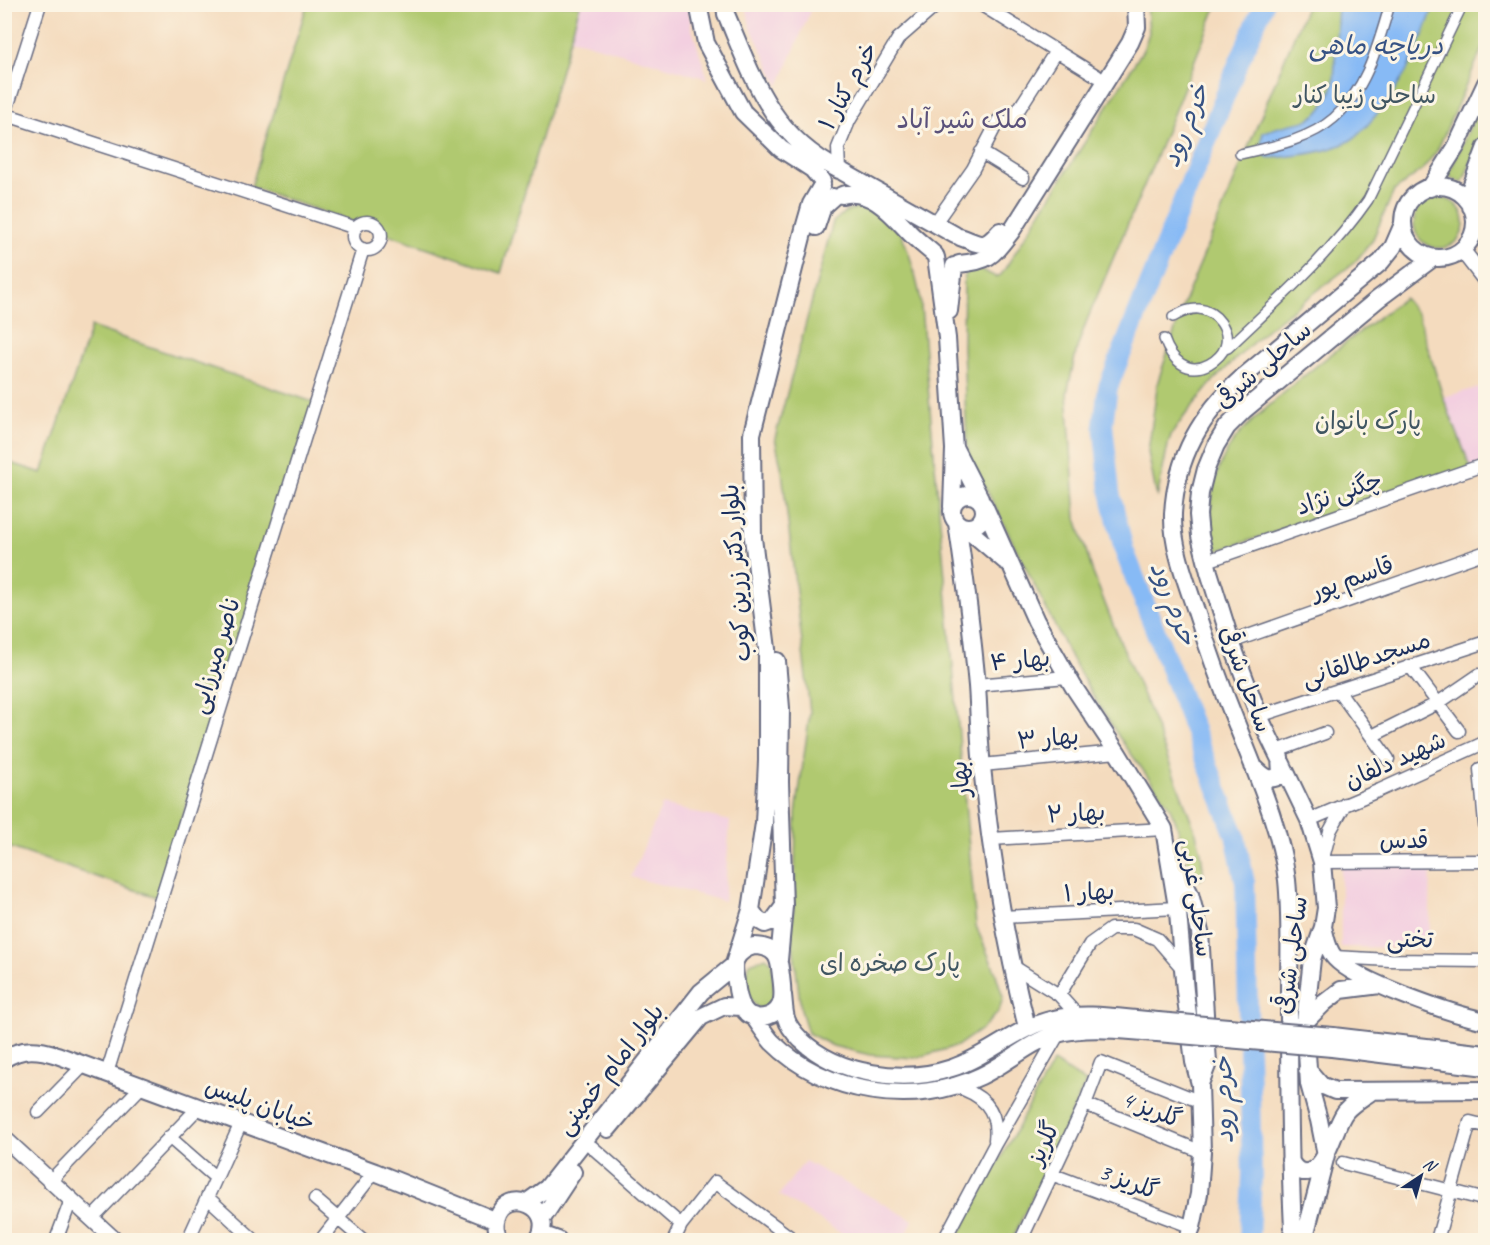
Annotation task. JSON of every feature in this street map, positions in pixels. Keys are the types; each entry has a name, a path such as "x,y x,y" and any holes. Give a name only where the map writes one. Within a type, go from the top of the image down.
{"main road":[{"path":"698,4 706,43 743,112 781,149 812,169 830,190 846,193 849,184 841,171"},
{"path":"725,4 726,14 754,79 772,112 788,132 823,162 964,241 966,251 963,260 956,265 947,338"},
{"path":"947,338 934,247 944,235 957,236 982,245 989,244 1004,227 1097,76 1126,24 1125,4"},
{"path":"830,190 859,194 878,202 944,265 980,262 989,257 1011,232 1130,43 1137,27 1136,4"},
{"path":"1430,188 1456,147 1485,83"},
{"path":"1476,207 1459,192 1448,188 1430,188 1417,194 1409,202 1404,213 1403,224 1406,236 1412,246 1422,254 1433,258 1443,258 1462,250 1479,229 1475,225 1476,207 1471,187 1485,147"},
{"path":"830,190 826,173 841,171"},
{"name":"بلوار دکتر زرین کوب","path":"779,960 784,906 780,782 781,708 765,557 761,432 819,217 830,190"},
{"name":"بلوار دکتر زرین کوب","path":"734,965 751,910 764,823 767,649 753,538 752,434 811,204 830,190"},
{"name":"ساحل شرقی","path":"1291,1240 1293,1228 1290,1160 1289,930 1283,854 1253,765 1209,652 1185,578 1176,541 1173,516 1176,485 1196,431 1225,393 1382,262 1393,248 1403,224"},
{"name":"ساحلی شرقی","path":"1304,1240 1326,1155 1307,1069 1305,1022 1312,958 1323,927 1326,908 1322,862 1309,820 1259,716 1232,642 1200,536 1198,515 1200,493 1209,460 1227,427 1262,393 1433,258"},
{"name":"بهار","path":"947,338 958,519 982,765 1011,966 1027,1027"},
{"name":"ساحلی غربی","path":"954,449 982,502 1036,621 1067,677 1118,752 1164,830 1177,908 1194,1062 1200,1084 1202,1152 1199,1194 1191,1236"},
{"path":"958,519 974,526 981,522 985,514 982,502 972,494 956,499 958,519 1010,566"},
{"path":"964,565 968,554 976,550 984,549 996,553"},
{"path":"1253,765 1269,779 1276,779 1281,774 1278,753"},
{"path":"1270,812 1269,793 1273,788 1280,785 1289,788 1299,796"},
{"path":"1168,848 1190,894 1200,932 1208,1063 1200,1084"},
{"path":"751,910 758,920 765,924 773,921 784,906"},
{"path":"1323,927 1327,944 1334,957 1348,968 1380,985 1460,1016 1485,1021"},
{"path":"1158,1027 1059,1033 1045,1038 980,1077 954,1086 921,1092 895,1092 843,1086 819,1075 772,1042 738,1001 734,965 741,952 754,946 769,949 779,960 786,1019 795,1034 809,1048 844,1067 896,1075 950,1069 972,1060 1027,1027 1056,1018 1077,1015 1158,1027 1485,1054"},
{"name":"بلوار امام خمینی","path":"497,1221 504,1208 518,1202 526,1203 547,1188 701,992 734,965"},
{"path":"1305,1022 1341,990 1380,985"},
{"path":"747,1012 760,1017 773,1013 782,1002 783,995"},
{"name":"بلوار امام خمینی","path":"540,1231 555,1196 592,1147 701,1017 724,1006 747,1012"},
{"path":"1333,1042 1485,1067"},
{"name":"خیابان پلیس","path":"4,1059 23,1050 41,1050 375,1172 497,1221"},
{"path":"1307,1069 1321,1085 1335,1092 1485,1090"},
{"path":"1290,1160 1293,1167 1304,1173 1316,1168 1326,1155 1338,1124 1346,1111 1372,1091"},
{"path":"526,1203 538,1212 540,1231 558,1240"},
{"path":"497,1221 496,1228 502,1240"}],"street":[{"path":"40,4 5,114 356,228"},
{"name":"خرم کنار ۱","path":"841,171 838,148 849,121 898,39 938,4"},
{"path":"980,4 1097,76"},
{"path":"1240,154 1293,140 1320,128 1333,119 1364,79 1377,48 1390,4"},
{"path":"1164,339 1172,358 1186,367 1195,369 1207,365 1218,358 1335,244 1357,216 1378,180 1463,4"},
{"path":"935,223 973,169 998,122 1011,123 1056,51"},
{"path":"981,152 1023,178"},
{"path":"368,222 377,225 381,238 372,249 363,249 354,240 356,228 359,224 368,222"},
{"name":"ناصر میرزایی","path":"107,1073 363,249"},
{"path":"1462,250 1485,281"},
{"path":"1173,317 1192,309 1211,312 1225,330 1227,340 1225,349"},
{"name":"چگنی نژاد","path":"1207,561 1485,465"},
{"name":"قاسم پور","path":"1232,642 1485,552"},
{"name":"مسجدطالقانی","path":"1259,716 1485,642"},
{"path":"1410,666 1460,731"},
{"path":"1372,736 1438,703 1479,675"},
{"name":"بهار ۴","path":"976,685 1067,677"},
{"path":"1338,690 1388,759"},
{"path":"1278,753 1325,733"},
{"name":"شهید دلفان","path":"1322,862 1330,831 1345,804 1484,743"},
{"name":"بهار ۳","path":"982,765 1118,752"},
{"path":"1480,769 1485,834"},
{"path":"1309,820 1345,804"},
{"name":"بهار ۲","path":"991,839 1164,830"},
{"name":"قدس","path":"1322,862 1485,861"},
{"name":"بهار ۱","path":"1003,917 1177,908"},
{"path":"1059,994 1090,944 1111,929 1134,929 1157,939 1183,969"},
{"name":"تختی","path":"1334,957 1485,961"},
{"path":"1011,966 1059,994 1077,1015"},
{"path":"944,1240 995,1144 1059,1033"},
{"name":"گلریز","path":"1021,1240 1085,1104 1101,1062 1201,1102"},
{"path":"38,1112 84,1065"},
{"path":"56,1175 142,1086"},
{"path":"954,1086 967,1090 980,1098 988,1108 997,1126 995,1144"},
{"name":"گلریز 4","path":"1085,1104 1202,1152"},
{"path":"98,1212 199,1107"},
{"path":"1437,1240 1470,1122 1485,1126"},
{"path":"188,1240 241,1123"},
{"path":"169,1137 216,1178"},
{"path":"4,1138 115,1240"},
{"path":"592,1147 681,1225"},
{"path":"1343,1162 1485,1200"},
{"name":"گلریز 3","path":"1052,1174 1191,1236"},
{"path":"321,1240 369,1179"},
{"path":"674,1240 681,1225 715,1182 794,1240"},
{"path":"207,1197 254,1240"},
{"path":"315,1199 363,1240"},
{"path":"56,1240 71,1200"}],"shaded area":[{"path":"580,5 688,5 691,26 708,79 570,38"},
{"path":"746,5 813,5 779,86 750,26"},
{"path":"1485,386 1485,462 1471,468 1443,397"},
{"path":"662,805 730,821 724,901 631,877"},
{"path":"1341,865 1431,867 1429,948 1341,947"},
{"path":"805,1161 913,1220 904,1240 852,1240 779,1195"}],"green space":[{"path":"307,5 580,5 501,273 251,187"},
{"path":"1147,5 1217,5 1087,320 1077,348 1067,393 1076,518 1093,573 1152,717 1196,833 1204,877 1200,880 1192,875 1169,806 1119,737 1070,656 969,455 967,445 963,347 964,277 969,269 977,268 996,277 1001,275 1143,50 1149,33"},
{"name":"ساحلی زیبا کنار","path":"1307,5 1485,5 1485,42 1437,151 1422,170 1394,191 1372,241 1355,262 1267,329 1214,380 1186,414 1171,435 1157,498 1148,452 1158,381 1185,300"},
{"path":"1485,93 1485,130 1462,183 1448,176"},
{"path":"1439,198 1448,200 1459,209 1464,223 1462,232 1453,243 1439,248 1430,246 1419,237 1414,223 1416,214 1425,203"},
{"name":"پارک صخره ای","path":"857,208 884,216 897,227 910,256 920,296 976,926 1003,997 999,1011 983,1028 957,1046 915,1058 870,1055 833,1046 808,1033 801,1010 792,936 796,814 810,712 782,471 775,438 833,222 845,212"},
{"name":"پارک بانوان","path":"1404,298 1418,315 1443,397 1471,468 1217,551 1211,515 1213,491 1219,468 1234,440 1294,384"},
{"path":"91,327 319,404 156,897 5,846 5,461 42,473"},
{"path":"766,957 772,962 775,1004 763,1012 749,996 746,977 750,963"},
{"path":"1053,1062 1086,1082 1012,1240 956,1240"}],"water":[{"name":"دریاچه ماهی","path":"1338,5 1434,5 1424,34 1404,76 1387,101 1358,135 1339,146 1325,150 1274,158 1266,157 1261,141 1263,133 1314,116 1328,99 1334,83"}],"waterway":[{"name":"خرم رود","path":"1249,1240 1252,1175 1245,883 1235,835 1124,550 1110,492 1103,424 1108,387 1264,4"}],"district":[{"name":"ملک شیر آباد","path":"962,119"}]}
